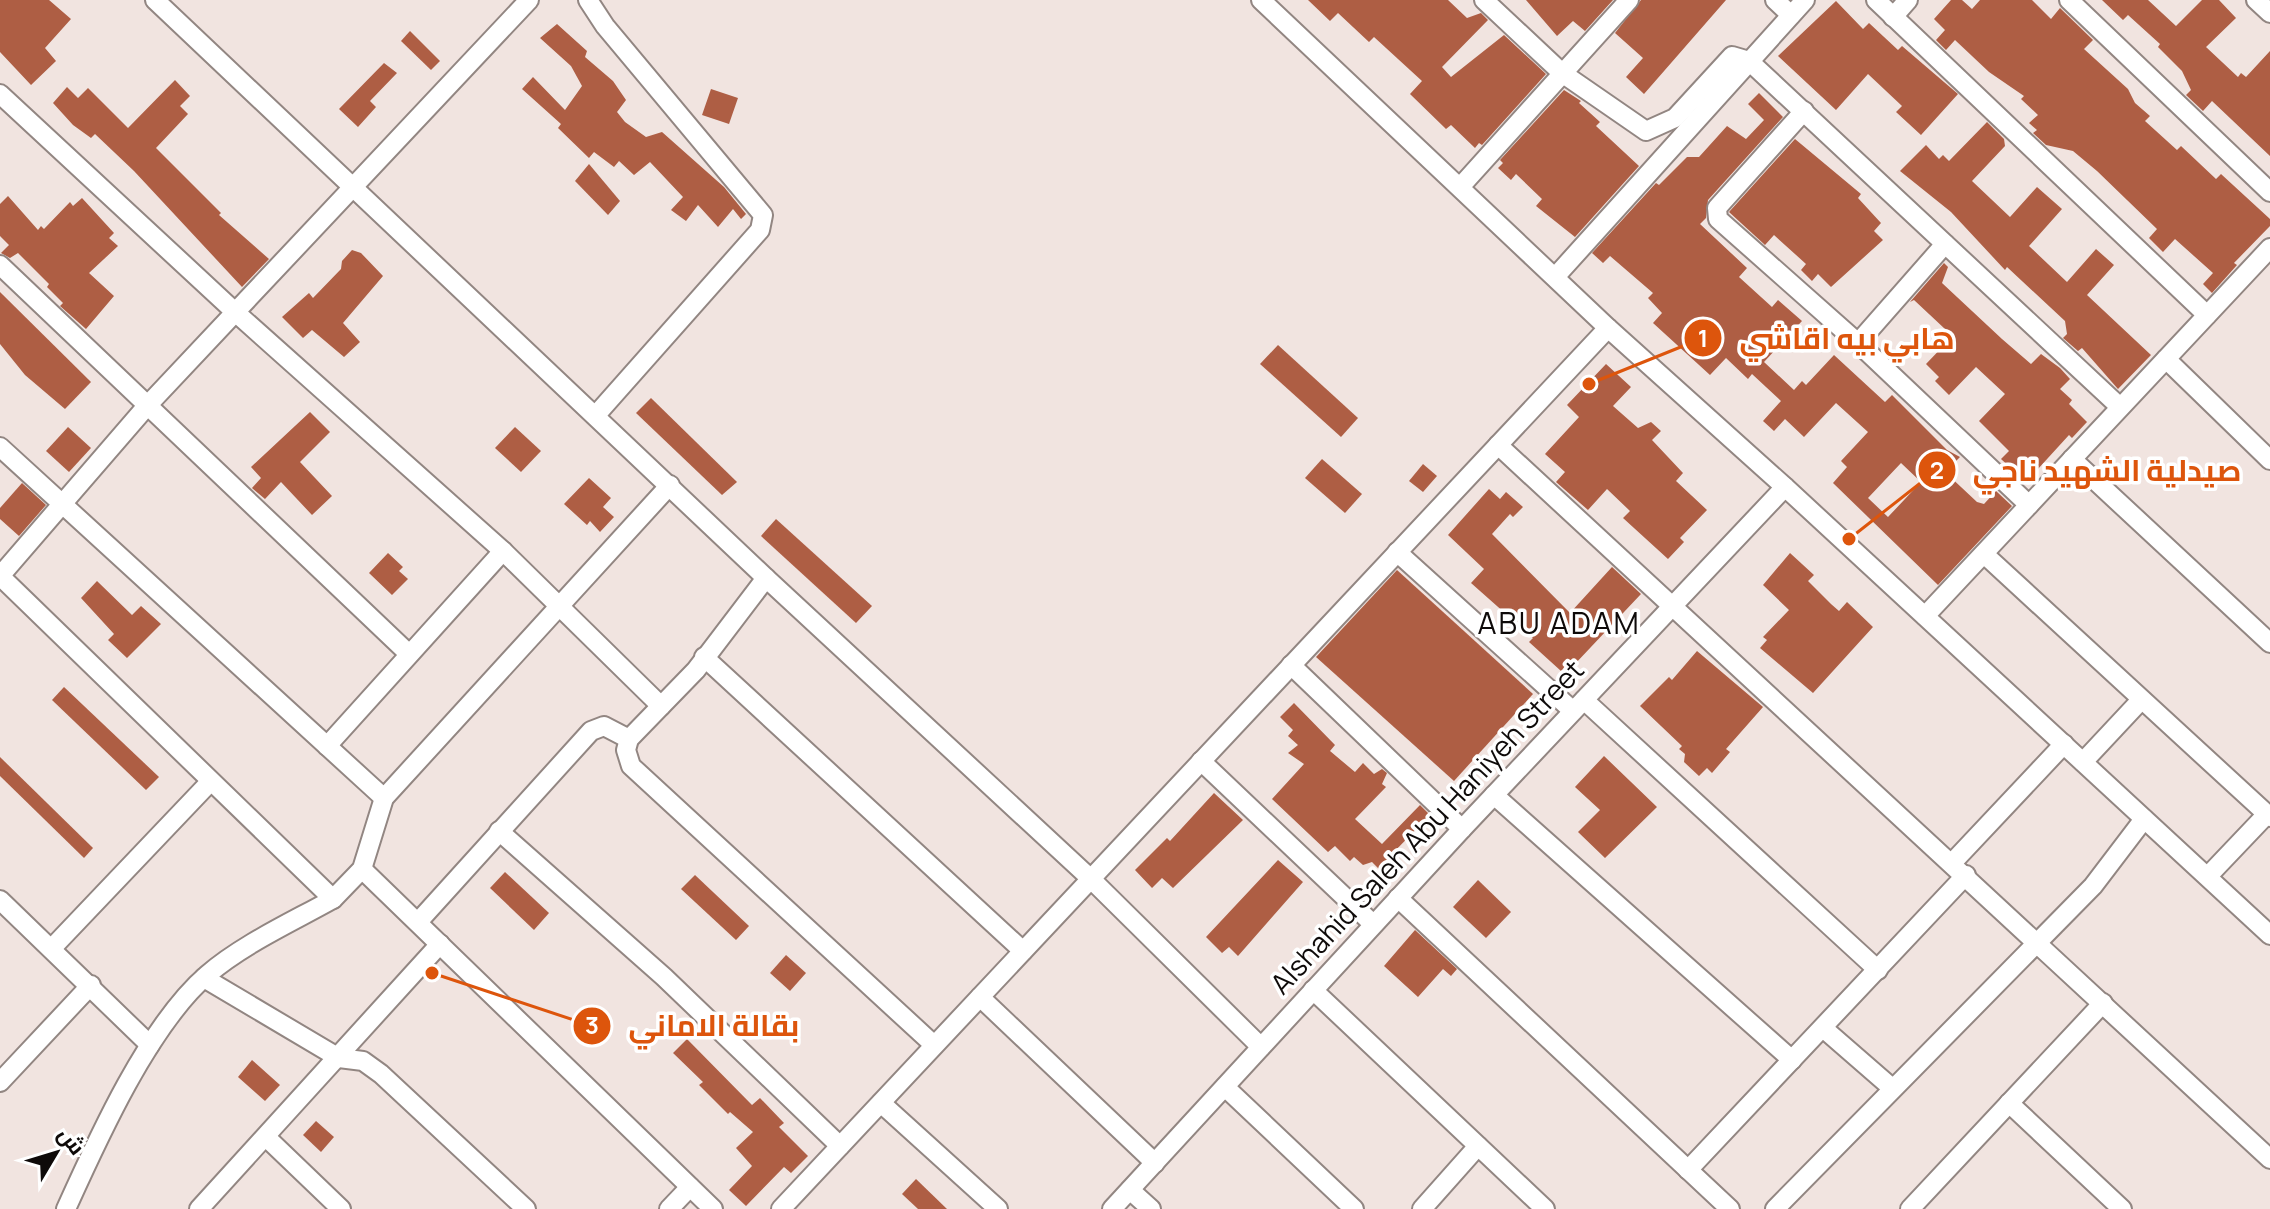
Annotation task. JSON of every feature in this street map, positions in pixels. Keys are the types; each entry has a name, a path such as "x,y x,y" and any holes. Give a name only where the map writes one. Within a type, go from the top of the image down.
{"street":[{"path":"155,0 766,578 1091,879 1261,1047"},
{"path":"333,899 0,576 60,503 234,311 355,188 529,0"},
{"path":"588,0 605,26 763,215 760,230 596,415"},
{"path":"1261,0 1608,328 1785,487 2270,935"},
{"path":"1484,0 1562,73 1646,131 1675,118 1732,56 1749,61 2120,407"},
{"path":"1461,186 1629,0"},
{"path":"1775,0 1791,15"},
{"path":"1556,276 1805,0"},
{"path":"1876,0 2207,315"},
{"path":"1893,17 1908,0"},
{"path":"2069,0 2270,192"},
{"path":"2256,0 2270,13"},
{"path":"0,94 234,311 503,551 661,706"},
{"path":"1804,111 1716,214 2029,505"},
{"path":"1858,343 1945,244"},
{"path":"1925,616 2270,248"},
{"path":"2256,264 2270,278"},
{"path":"0,265 409,654"},
{"path":"793,1205 840,1146 1608,328"},
{"path":"2166,359 2270,460"},
{"path":"1498,445 2270,1159"},
{"path":"0,447 384,798"},
{"path":"2072,459 2267,635"},
{"path":"66,1209 150,1045 204,978 333,899 362,869 384,798 670,485"},
{"name":"Alshahid Saleh Abu Haniyeh Street","path":"1112,1209 1373,924 1785,487"},
{"path":"327,746 503,551"},
{"path":"1397,552 1578,705 1878,970"},
{"path":"1984,554 2268,816 2208,876"},
{"path":"766,578 704,657 629,739 626,750 631,766 934,1045"},
{"path":"704,657 1023,951"},
{"path":"1291,665 1462,829"},
{"path":"2083,762 2141,700"},
{"path":"418,922 597,727 612,728 629,739"},
{"path":"1688,1170 1878,970 2064,744"},
{"path":"1201,761 1373,924"},
{"path":"52,948 210,782"},
{"path":"1494,795 1792,1060"},
{"path":"1775,1209 2101,877 2144,819"},
{"path":"499,831 664,977 840,1146"},
{"path":"362,869 713,1209"},
{"path":"1398,898 1730,1209"},
{"path":"0,900 150,1045"},
{"path":"199,1209 267,1138 440,944"},
{"path":"204,978 339,1058 363,1061 381,1074 526,1209"},
{"path":"0,1081 91,985"},
{"path":"1313,990 1545,1209"},
{"path":"980,997 1155,1163"},
{"path":"1922,1205 2009,1103 2103,1003"},
{"path":"1823,1028 1892,1088"},
{"path":"1225,1087 1354,1209"},
{"path":"881,1103 998,1209"},
{"path":"2009,1103 2122,1209"},
{"path":"267,1138 341,1209"},
{"path":"1422,1209 1478,1146"},
{"path":"669,1209 690,1187"},
{"path":"1130,1190 1151,1209"}],"building":[{"path":"0,0 49,0 71,19 45,48 56,61 31,85 0,52"},
{"path":"1308,0 1448,0 1467,18 1481,13 1488,20 1442,67 1451,77 1504,35 1546,74 1482,145 1479,143 1475,148 1451,125 1446,129 1410,94 1422,81 1374,37 1369,42 1338,13 1330,21"},
{"path":"1526,0 1613,0 1585,31 1573,21 1557,36"},
{"path":"1641,0 1726,0 1644,94 1626,77 1643,58 1615,33"},
{"path":"1951,0 1962,0 1972,9 1980,0 2032,0 2051,19 2060,8 2093,40 2084,49 2128,89 2135,103 2150,116 2145,121 2177,150 2181,146 2216,179 2221,174 2270,219 2270,226 2234,263 2237,265 2212,293 2203,284 2213,273 2175,239 2163,252 2149,238 2157,229 2097,171 2073,151 2046,145 2033,133 2037,130 2029,123 2038,115 2021,99 2024,96 1989,72 1955,40 1946,50 1936,40 1945,30 1934,19"},
{"path":"2102,0 2148,0 2176,26 2202,0 2219,0 2236,18 2206,47 2238,77 2241,73 2246,77 2270,51 2270,156 2212,101 2203,111 2186,95 2191,90 2182,71 2158,47 2160,44 2128,15 2123,20"},
{"path":"1836,1 1863,29 1869,23 1898,50 1902,46 1958,94 1921,135 1896,112 1902,106 1868,74 1836,110 1778,56"},
{"path":"557,24 587,51 585,57 613,81 626,100 617,112 625,122 646,137 662,132 724,187 746,214 741,219 733,209 718,227 698,205 686,221 671,210 683,197 650,162 634,175 619,161 614,167 594,152 589,158 558,128 561,124 522,89 533,77 565,110 582,86 571,66 540,38"},
{"path":"410,31 440,61 431,70 401,41"},
{"path":"384,63 397,73 370,101 376,107 358,127 339,109"},
{"path":"175,80 190,96 180,106 188,114 156,148 221,213 219,215 269,259 242,287 134,171 95,134 91,138 73,125 53,103 67,87 78,98 88,88 128,128"},
{"path":"711,89 738,98 729,124 702,115"},
{"path":"1564,90 1581,101 1579,103 1600,122 1596,126 1639,166 1575,237 1536,206 1542,199 1516,174 1511,180 1498,168 1503,163 1500,160"},
{"path":"1759,93 1783,117 1708,200 1706,218 1700,224 1747,268 1739,277 1772,307 1778,300 1802,321 1764,362 1794,390 1802,381 1806,385 1834,355 1885,402 1892,395 1947,450 1960,457 1945,472 1977,502 1984,504 1996,491 2012,506 1938,585 1833,483 1847,467 1841,461 1868,432 1836,403 1804,437 1785,419 1774,431 1763,421 1781,401 1752,374 1748,379 1726,358 1710,375 1653,323 1662,313 1648,298 1653,293 1610,256 1603,263 1592,253 1656,183 1659,185 1687,157 1699,157 1727,126 1746,139 1764,120 1748,104","holes":["1901,463 1921,482 1888,517 1868,498"]},
{"path":"1987,122 2004,139 2005,146 1972,181 2010,217 2037,187 2062,209 2029,246 2067,282 2096,249 2114,265 2087,295 2151,355 2118,389 2082,348 2078,351 2063,338 2067,334 2065,321 2007,267 2005,270 1951,212 1900,171 1926,145 1939,159 1943,155 1949,161"},
{"path":"1795,139 1861,194 1858,198 1881,223 1874,231 1883,240 1831,287 1818,274 1812,281 1801,270 1806,264 1774,235 1765,245 1729,212"},
{"path":"589,164 620,201 608,215 575,181"},
{"path":"8,196 38,230 41,226 44,229 70,202 73,206 82,198 114,233 109,238 118,246 89,273 114,296 86,329 60,306 63,303 47,287 49,284 18,253 10,258 1,253 9,245 0,236 0,204"},
{"path":"352,250 361,253 383,276 343,323 360,342 344,357 312,330 303,338 282,317 309,293 313,298 341,269 342,261"},
{"path":"1944,263 1948,267 1942,283 2002,339 2031,364 2041,354 2070,379 2060,389 2072,400 2069,404 2087,422 2072,438 2069,435 2026,482 2001,459 2009,451 1979,421 2005,394 1976,367 1949,395 1935,381 1939,377 1926,364 1950,339 1942,331 1945,329 1914,300 1910,302"},
{"path":"0,292 91,382 65,409 25,375 0,344"},
{"path":"1278,345 1358,418 1341,437 1260,364"},
{"path":"1606,364 1631,387 1613,406 1638,428 1651,422 1661,431 1652,440 1683,473 1676,481 1707,510 1680,538 1684,542 1668,559 1623,518 1630,511 1607,489 1588,510 1556,482 1565,472 1545,454 1579,417 1567,405"},
{"path":"651,398 737,482 722,495 636,413"},
{"path":"310,412 330,432 300,462 332,496 312,515 281,482 265,499 252,488 261,478 251,467"},
{"path":"68,427 91,448 69,472 46,451"},
{"path":"515,427 541,451 521,472 495,448"},
{"path":"1322,459 1362,494 1345,513 1305,478"},
{"path":"1423,464 1437,476 1423,492 1409,481"},
{"path":"589,478 611,498 603,507 614,517 600,532 590,521 587,525 564,504"},
{"path":"22,483 46,505 19,536 0,519 0,508"},
{"path":"1489,489 1500,499 1506,492 1523,507 1513,517 1510,514 1492,534 1570,613 1612,567 1641,594 1574,665 1570,661 1561,671 1529,642 1533,638 1471,583 1484,569 1448,535"},
{"path":"776,519 872,606 856,623 761,536"},
{"path":"388,553 403,567 399,571 408,579 392,595 369,573"},
{"path":"1790,553 1814,575 1808,581 1831,604 1839,611 1847,602 1873,627 1813,693 1760,648 1767,640 1763,637 1789,610 1763,585"},
{"path":"1397,570 1533,694 1454,781 1316,657"},
{"path":"97,581 132,615 141,606 161,624 127,658 108,640 114,634 81,598"},
{"path":"1697,651 1763,707 1726,749 1730,752 1712,773 1707,768 1699,776 1684,762 1685,754 1679,749 1682,746 1640,706 1669,677 1672,680"},
{"path":"64,687 159,777 146,790 52,700"},
{"path":"1294,703 1335,745 1330,751 1355,772 1363,763 1374,774 1382,769 1387,773 1382,784 1386,787 1355,819 1382,844 1420,805 1430,815 1392,854 1395,857 1381,871 1372,862 1363,865 1354,857 1350,861 1335,846 1328,852 1272,799 1304,764 1288,753 1298,745 1288,736 1293,730 1280,717"},
{"path":"1604,756 1657,807 1605,858 1578,832 1600,810 1575,787"},
{"path":"0,757 93,848 84,858 0,776"},
{"path":"1214,793 1243,820 1173,888 1162,878 1152,888 1135,870 1167,838 1170,841"},
{"path":"1278,860 1303,882 1238,956 1229,947 1222,953 1206,937"},
{"path":"505,872 549,913 534,930 490,888"},
{"path":"695,875 749,926 736,940 681,889"},
{"path":"1478,880 1511,912 1486,938 1453,907"},
{"path":"1415,930 1457,969 1451,976 1443,969 1418,997 1384,966"},
{"path":"786,955 806,973 790,991 770,973"},
{"path":"687,1039 752,1105 760,1098 784,1123 779,1127 808,1156 791,1173 784,1167 746,1206 729,1190 752,1166 736,1148 753,1132 730,1112 728,1114 699,1085 703,1082 673,1053"},
{"path":"252,1060 280,1085 265,1101 238,1077"},
{"path":"316,1121 334,1137 321,1152 303,1135"},
{"path":"916,1179 947,1209 918,1209 902,1194"}],"place":[{"name":"هابي بيه اقاشي","path":"1589,384"},
{"name":"صيدلية الشهيد ناجي","path":"1849,539"},
{"name":"بقالة الاماني","path":"432,973"}],"district":[{"name":"ABU ADAM","path":"1559,624"}]}
